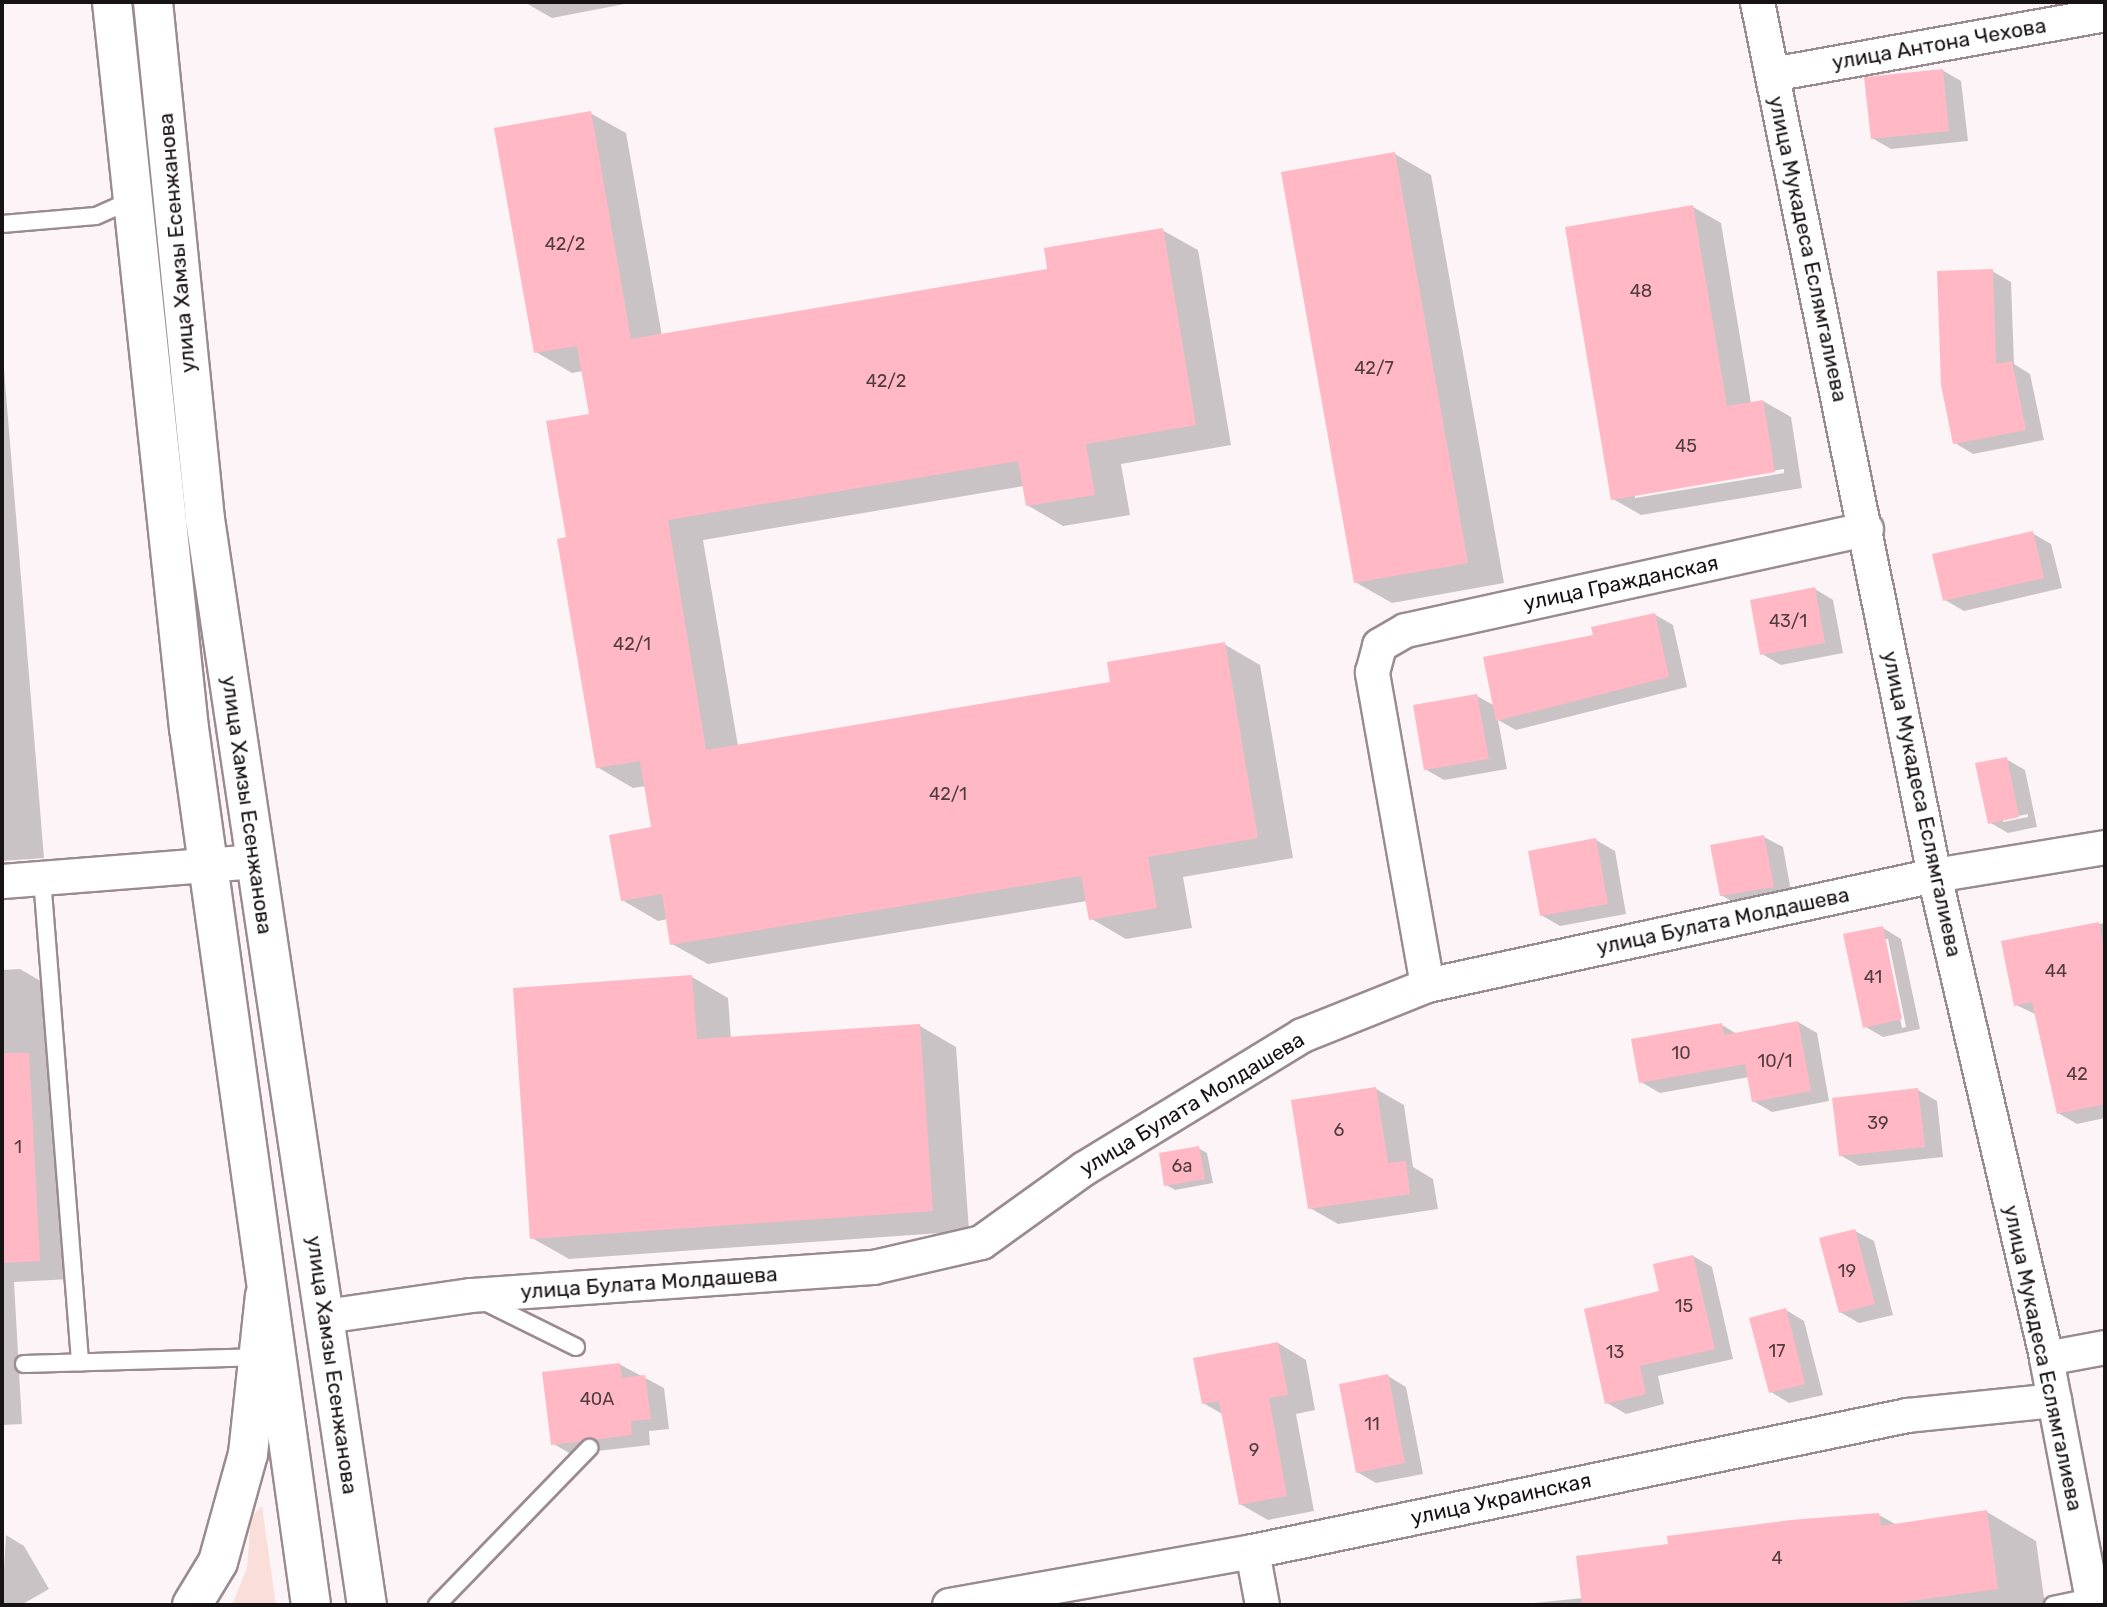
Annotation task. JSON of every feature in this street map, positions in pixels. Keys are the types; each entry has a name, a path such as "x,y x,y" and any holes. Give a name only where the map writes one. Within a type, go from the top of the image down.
{"main road":[{"name":"улица Хамзы Есенжанова","path":"112,2 189,727 312,1605"},
{"name":"улица Хамзы Есенжанова","path":"153,2 174,198 171,215 205,519 367,1605"},
{"path":"192,1605 218,1562 248,1454 254,1357 268,1276"}],"street":[{"name":"улица Мукадеса Еслямгалиева","path":"1758,2 1934,875 2046,1358 2092,1601"},
{"name":"улица Антона Чехова","path":"1772,74 2105,14"},
{"name":"улица Гражданская","path":"1427,985 1372,672 1379,645 1405,630 1866,529"},
{"name":"улица Булата Молдашева","path":"324,1316 471,1295 873,1266 981,1242 1095,1161 1302,1035 1427,985 1934,875 2105,847"},
{"path":"2,881 256,861"},
{"path":"2046,1358 2105,1347"},
{"name":"улица Украинская","path":"949,1605 1252,1551 1907,1415 2054,1400"},
{"path":"1252,1551 1262,1605"}],"lane":[{"path":"2,224 96,216 134,198 174,198"},
{"path":"43,877 80,1363"},
{"path":"471,1295 576,1347"},
{"path":"24,1364 254,1357"},
{"path":"437,1605 589,1448"},
{"path":"2053,1605 2092,1601"}],"shaded area":[{"path":"262,1506 276,1605 232,1605 247,1568 251,1517"}],"building":[{"path":"1943,69 1949,131 1871,139 1864,77"},
{"path":"591,111 631,339 1047,269 1044,248 1163,228 1196,425 1086,444 1095,495 1026,506 1018,461 668,520 706,750 1110,682 1107,662 1225,642 1258,838 1148,857 1157,908 1089,920 1081,876 670,945 662,894 621,901 609,835 651,827 640,761 596,768 557,539 566,537 546,421 589,414 577,346 534,353 494,128"},
{"path":"1395,152 1468,563 1354,583 1281,172"},
{"path":"1693,205 1727,406 1763,400 1775,472 1611,500 1565,227"},
{"path":"1993,269 1996,364 2012,361 2026,430 1953,444 1941,385 1937,271"},
{"path":"2033,531 2044,578 1943,601 1932,554"},
{"path":"1815,587 1825,643 1760,655 1750,600"},
{"path":"1655,613 1669,677 1496,721 1483,657 1593,635 1591,627"},
{"path":"1477,694 1489,759 1424,770 1413,705"},
{"path":"2007,757 2019,817 1988,824 1975,763"},
{"path":"1764,835 1774,887 1720,896 1710,845"},
{"path":"1596,838 1608,904 1540,916 1528,851"},
{"path":"2099,922 2105,956 2105,1104 2057,1114 2032,1002 2014,1006 2001,941"},
{"path":"1883,926 1902,1019 1863,1028 1843,934"},
{"path":"692,975 697,1039 920,1024 933,1211 530,1239 513,988"},
{"path":"1798,1021 1811,1091 1752,1102 1745,1064 1639,1083 1631,1039 1722,1023 1724,1035"},
{"path":"2,1053 29,1053 40,1261 2,1263"},
{"path":"1376,1087 1388,1163 1406,1161 1410,1194 1308,1209 1291,1100"},
{"path":"1918,1088 1925,1147 1839,1156 1832,1098"},
{"path":"1199,1146 1205,1179 1164,1186 1159,1153"},
{"path":"1855,1229 1875,1304 1839,1313 1819,1238"},
{"path":"1693,1255 1715,1349 1640,1366 1646,1394 1605,1404 1584,1309 1659,1291 1653,1264"},
{"path":"1786,1308 1805,1384 1769,1393 1749,1318"},
{"path":"1278,1342 1288,1395 1269,1398 1287,1496 1239,1505 1219,1401 1202,1404 1193,1358"},
{"path":"620,1363 622,1378 645,1375 651,1419 631,1421 632,1435 551,1445 542,1372"},
{"path":"1388,1374 1405,1463 1356,1473 1339,1384"},
{"path":"1987,1510 1998,1589 1881,1605 1582,1605 1576,1556 1668,1544 1667,1536 1791,1520 1879,1513 1881,1526"}]}
